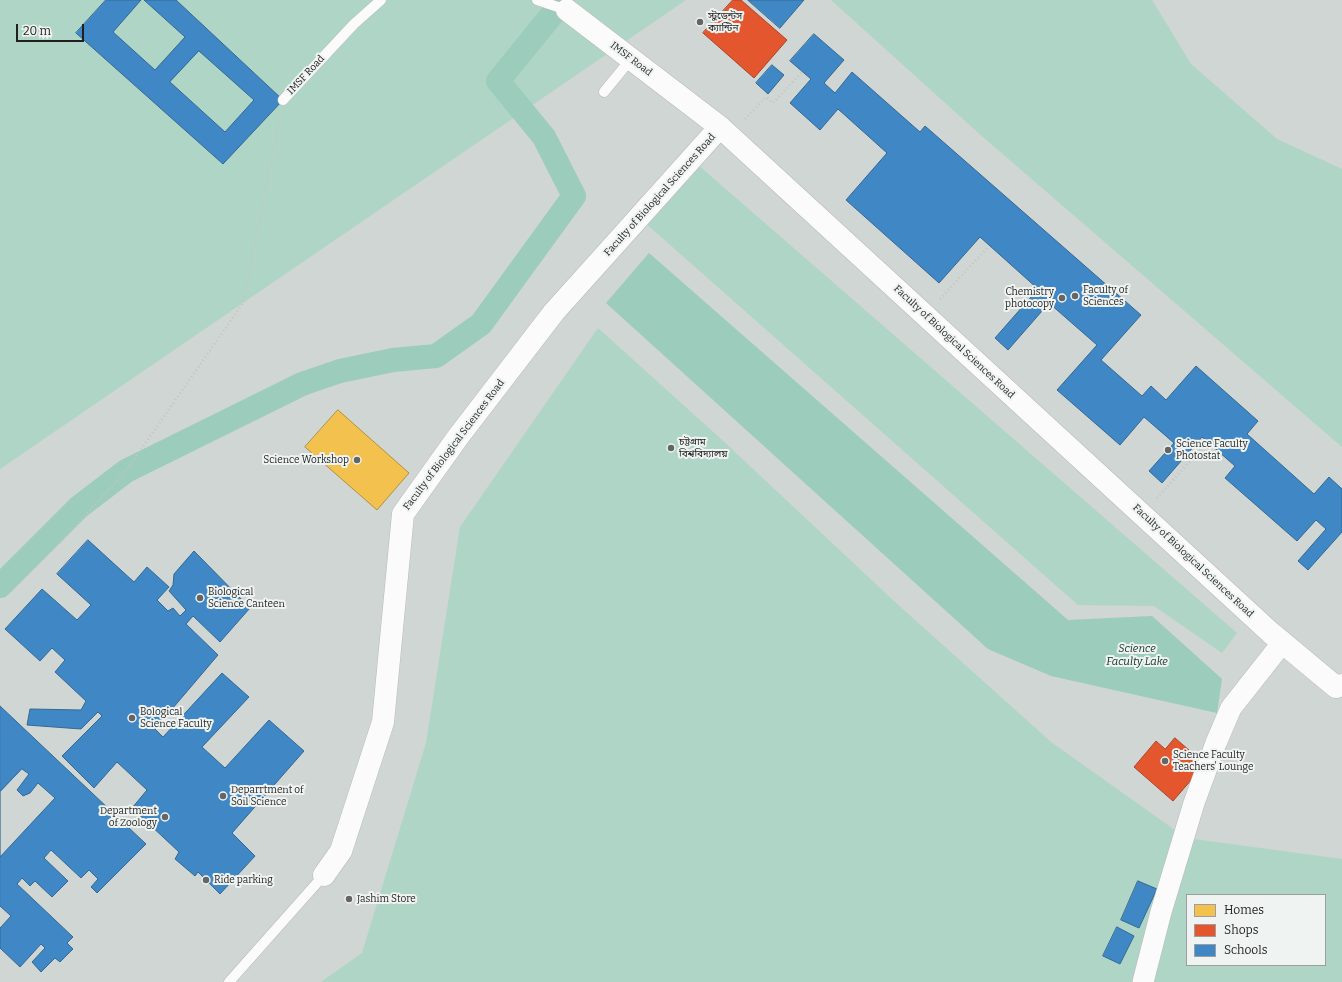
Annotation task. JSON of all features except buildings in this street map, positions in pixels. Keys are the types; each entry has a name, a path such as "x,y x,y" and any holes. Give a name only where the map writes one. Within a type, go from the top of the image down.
{"street":[{"name":"IMSF Road","path":"567,10 725,132"},
{"name":"Faculty of Biological Sciences Road","path":"324,875 341,851 383,722 403,514 458,437 554,312 725,132 1283,642 1336,687 1342,685"},
{"path":"1143,982 1161,912 1194,802 1216,742 1231,708 1283,642"}],"lane":[{"name":"IMSF Road","path":"283,100 354,24 381,0"},
{"name":"IMSF Road","path":"537,0 567,10"},
{"path":"604,92 631,59"},
{"path":"229,982 324,875"}],"path":[{"path":"725,132 766,97 773,103 803,71"},
{"path":"60,543 126,471 243,303 283,100"},
{"path":"925,315 989,246"},
{"path":"1142,514 1207,442"}],"shaded area":[{"name":"চট্টগ্রাম বিশ্ববিদ্যালয়","path":"0,0 1342,0 1342,982 0,982"},
{"path":"0,0 686,0 0,469"},
{"path":"831,0 1152,0 1191,64 1277,139 1342,169 1342,447 983,137"},
{"path":"698,165 1237,633 1222,653 1154,606 1078,605 643,221"},
{"path":"598,328 721,439 895,602 1051,742 1186,838 1342,859 1342,982 321,982 362,953 426,743 460,527"}],"water":[{"name":"Science Faculty Lake","path":"649,253 1068,620 1152,616 1222,679 1217,713 1051,676 988,649 606,303"}],"waterway":[{"path":"0,586 79,507 126,471 302,384 340,371 393,360 436,356 481,324 574,196 544,137 498,81 555,11 554,0"}],"place":[{"name":"স্টুডেন্টস ক্যান্টিন","path":"700,22"},
{"name":"Faculty of Sciences","path":"1075,296"},
{"name":"Chemistry photocopy","path":"1062,298"},
{"name":"চট্টগ্রাম বিশ্ববিদ্যালয়","path":"671,448"},
{"name":"Science Faculty Photostat","path":"1168,450"},
{"name":"Science Workshop","path":"357,460"},
{"name":"Biological Science Canteen","path":"200,598"},
{"name":"Bological Science Faculty","path":"132,718"},
{"name":"Science Faculty Teachers' Lounge","path":"1165,761"},
{"name":"Deparrtment of Soil Science","path":"223,796"},
{"name":"Department of Zoology","path":"165,817"},
{"name":"Ride parking","path":"206,880"},
{"name":"Jashim Store","path":"349,899"}]}
